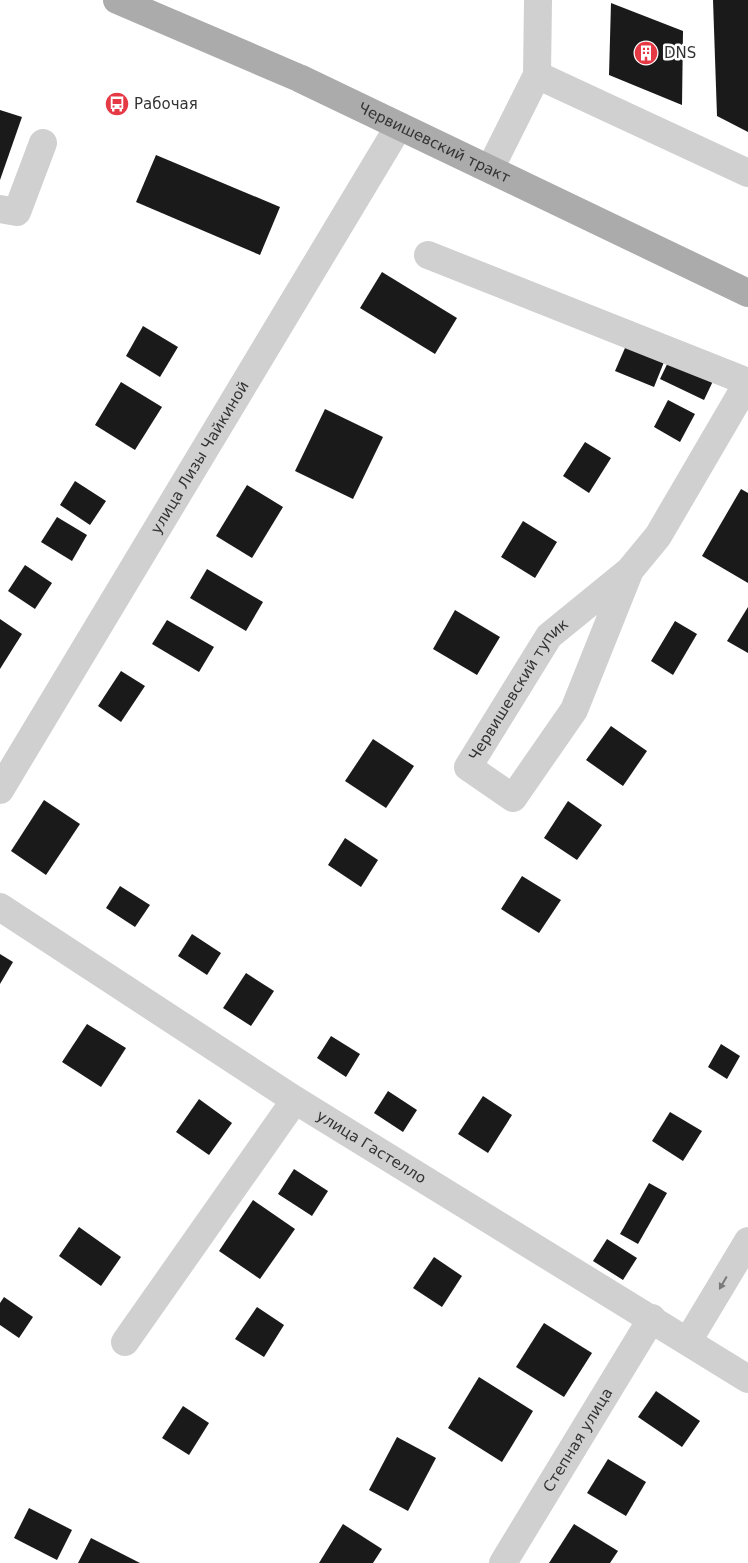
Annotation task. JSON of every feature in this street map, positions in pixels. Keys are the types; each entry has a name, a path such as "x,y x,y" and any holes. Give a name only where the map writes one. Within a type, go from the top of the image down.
{"main road":[{"name":"Червишевский тракт","path":"117,0 299,78 748,293"}],"street":[{"path":"490,169 536,75 538,0"},
{"path":"536,75 748,173"},
{"name":"улица Лизы Чайкиной","path":"0,790 399,126"},
{"path":"0,209 17,212 43,143"},
{"path":"428,255 748,382"},
{"name":"Червишевский тупик","path":"630,570 574,710 513,798 468,767 550,636 630,570 658,536 748,382"},
{"name":"улица Гастелло","path":"0,907 295,1100 652,1318 748,1379"},
{"path":"125,1342 295,1100"},
{"path":"688,1341 748,1241"},
{"name":"Степная улица","path":"502,1563 652,1318"}],"building":[{"path":"713,0 748,0 748,132 717,116"},
{"name":"DNS","path":"611,3 683,31 682,105 609,75"},
{"path":"0,110 22,117 0,180"},
{"path":"156,155 280,207 260,255 136,202"},
{"path":"382,272 457,318 435,354 360,308"},
{"path":"143,326 178,347 160,377 126,356"},
{"path":"628,341 666,357 654,387 615,371"},
{"path":"670,358 714,379 704,400 660,379"},
{"path":"121,382 162,407 135,450 95,425"},
{"path":"668,400 695,414 680,442 654,427"},
{"path":"325,409 383,437 353,499 295,471"},
{"path":"585,442 611,458 589,493 563,476"},
{"path":"75,481 106,501 90,525 60,505"},
{"path":"247,485 283,507 252,558 216,536"},
{"path":"741,489 748,493 748,583 702,556"},
{"path":"57,517 87,535 72,561 41,542"},
{"path":"523,521 557,542 535,578 501,557"},
{"path":"25,565 52,583 35,609 8,591"},
{"path":"207,569 263,602 246,631 190,598"},
{"path":"748,607 748,653 727,641"},
{"path":"455,610 500,637 477,675 433,649"},
{"path":"0,619 22,634 0,669"},
{"path":"167,620 214,647 199,672 152,644"},
{"path":"675,621 697,634 673,675 651,661"},
{"path":"121,671 145,686 121,722 98,706"},
{"path":"611,726 647,751 623,786 586,760"},
{"path":"373,739 414,766 386,808 345,781"},
{"path":"44,800 80,824 46,875 11,851"},
{"path":"568,801 602,825 577,860 544,838"},
{"path":"345,838 378,860 361,887 328,865"},
{"path":"522,876 561,900 539,933 501,909"},
{"path":"120,886 150,905 135,927 106,908"},
{"path":"192,934 221,953 207,975 178,956"},
{"path":"0,954 13,962 0,984"},
{"path":"246,973 274,991 251,1026 223,1008"},
{"path":"87,1024 126,1048 101,1087 62,1062"},
{"path":"331,1036 360,1054 346,1077 317,1058"},
{"path":"721,1044 740,1056 727,1079 708,1067"},
{"path":"388,1091 417,1110 403,1132 374,1113"},
{"path":"483,1096 512,1115 488,1153 458,1134"},
{"path":"199,1099 232,1123 209,1155 176,1132"},
{"path":"670,1112 702,1131 683,1161 652,1141"},
{"path":"294,1169 328,1191 312,1216 278,1194"},
{"path":"649,1183 667,1193 638,1244 620,1234"},
{"path":"253,1200 295,1229 260,1279 219,1251"},
{"path":"79,1227 121,1257 101,1286 59,1256"},
{"path":"607,1239 637,1258 623,1280 593,1261"},
{"path":"434,1257 462,1276 442,1307 413,1288"},
{"path":"4,1297 33,1317 19,1338 0,1325 0,1303"},
{"path":"257,1307 284,1325 264,1357 235,1339"},
{"path":"544,1323 592,1353 564,1397 516,1367"},
{"path":"479,1377 533,1411 502,1462 448,1428"},
{"path":"656,1391 700,1421 682,1447 638,1417"},
{"path":"183,1406 209,1423 189,1455 162,1438"},
{"path":"397,1437 436,1458 408,1511 369,1490"},
{"path":"608,1459 646,1482 626,1516 587,1493"},
{"path":"29,1508 72,1530 57,1560 14,1538"},
{"path":"343,1524 382,1549 373,1563 319,1563"},
{"path":"574,1524 618,1551 610,1563 549,1563"},
{"path":"91,1538 140,1563 78,1563"}],"place":[{"name":"DNS","path":"646,53"},
{"name":"Рабочая","path":"117,104"}]}
